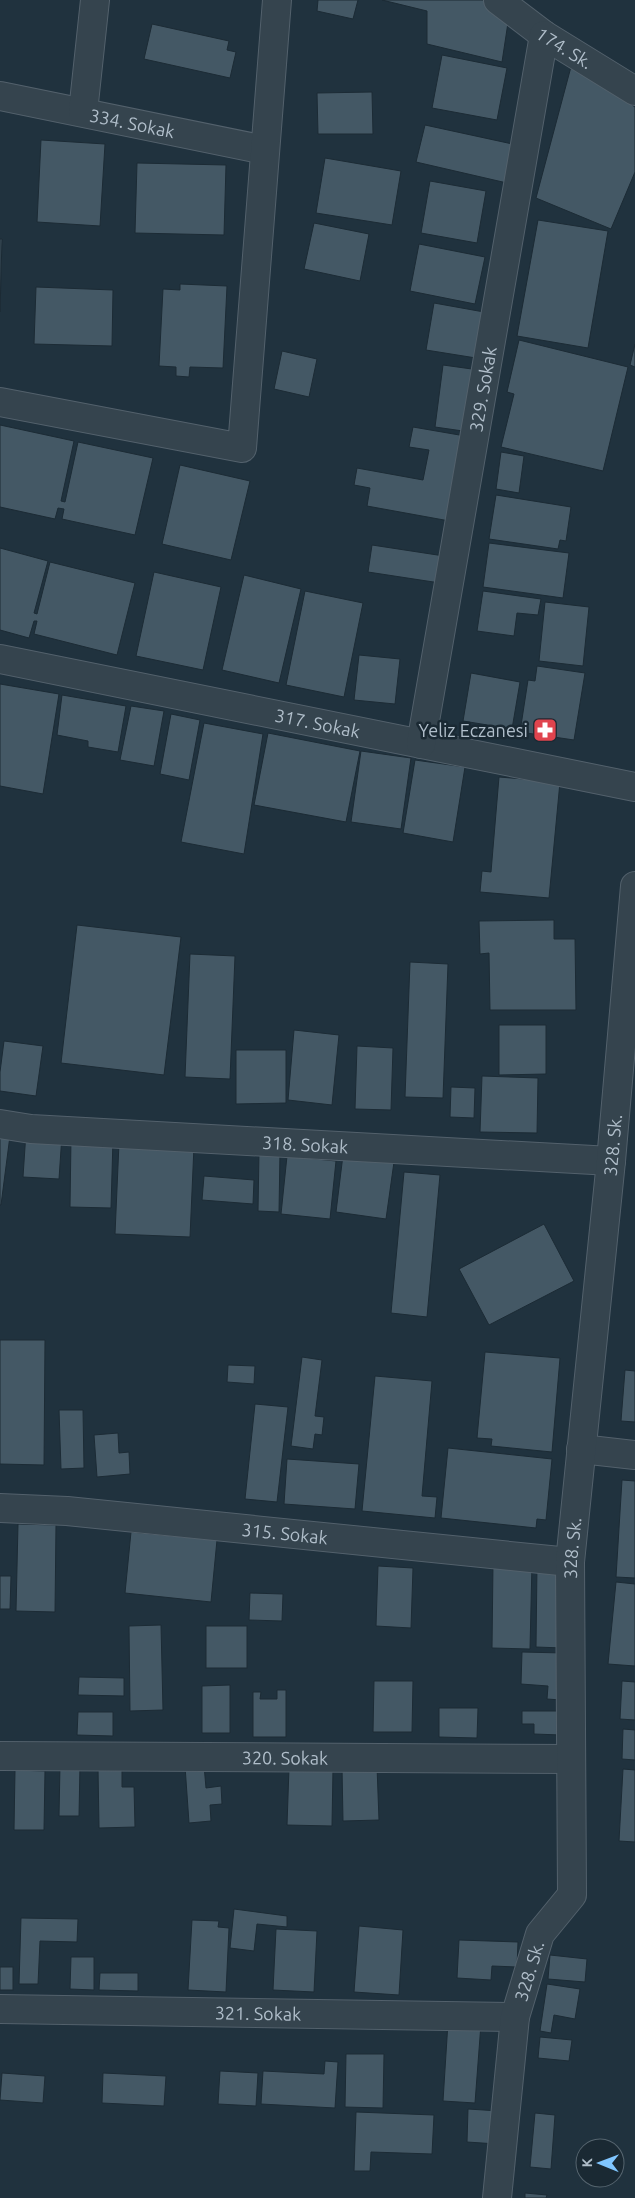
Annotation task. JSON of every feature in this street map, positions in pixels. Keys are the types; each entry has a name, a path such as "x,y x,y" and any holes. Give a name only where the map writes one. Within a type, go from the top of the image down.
{"street":[{"path":"83,112 96,0"},
{"path":"0,402 242,448 277,0"},
{"name":"174. Sk.","path":"498,0 544,35 635,91"},
{"name":"329. Sokak","path":"421,744 544,35"},
{"name":"334. Sokak","path":"0,96 265,150"},
{"name":"317. Sokak","path":"0,659 635,787"},
{"name":"328. Sk.","path":"497,2198 515,2016 540,1934 572,1895 570,1562 611,1161 635,886"},
{"name":"318. Sokak","path":"0,1124 41,1130 611,1161"},
{"path":"581,1449 635,1455"},
{"name":"315. Sokak","path":"0,1508 67,1511 570,1562"},
{"name":"320. Sokak","path":"0,1756 571,1758"},
{"name":"321. Sokak","path":"0,2009 515,2016"}],"building":[{"path":"318,0 358,0 353,19 317,11"},
{"path":"382,0 486,0 509,16 502,62 427,44 427,11"},
{"path":"152,24 229,41 227,50 236,52 230,78 144,59"},
{"path":"442,55 507,68 497,120 432,108"},
{"path":"572,63 635,107 635,172 611,229 536,198"},
{"path":"372,92 373,134 318,134 317,93"},
{"path":"425,125 517,145 507,183 416,162"},
{"path":"41,140 105,144 100,226 37,222"},
{"path":"325,158 401,171 392,225 316,213"},
{"path":"137,163 226,165 224,235 135,233"},
{"path":"430,181 486,191 477,243 421,233"},
{"path":"538,220 608,231 588,348 517,336"},
{"path":"314,223 369,234 360,281 304,269"},
{"path":"0,239 2,239 0,312"},
{"path":"419,244 485,257 475,304 410,291"},
{"path":"180,284 227,286 223,368 190,367 189,377 176,376 176,367 159,366 163,289 180,290"},
{"path":"36,287 113,290 112,346 34,344"},
{"path":"434,303 484,312 476,358 426,350"},
{"path":"519,340 628,367 603,471 501,447 514,394 507,392"},
{"path":"635,344 635,367 630,365"},
{"path":"282,351 317,359 309,397 274,389"},
{"path":"443,365 479,370 470,432 435,427"},
{"path":"0,425 74,441 61,501 65,502 78,442 153,458 135,535 62,519 64,509 58,508 55,519 0,507"},
{"path":"413,427 471,437 455,522 367,506 370,488 354,485 357,468 423,480 429,450 409,447"},
{"path":"501,452 524,456 519,493 496,489"},
{"path":"180,465 250,481 231,560 162,544"},
{"path":"496,495 571,507 566,541 560,540 558,549 489,539"},
{"path":"489,543 569,553 563,598 483,587"},
{"path":"372,545 444,556 440,583 368,572"},
{"path":"0,548 48,561 34,613 37,614 50,562 135,583 117,655 34,634 37,621 34,621 29,638 0,630"},
{"path":"154,572 221,587 203,670 136,656"},
{"path":"244,575 301,589 279,683 222,670"},
{"path":"305,591 363,603 344,697 286,685"},
{"path":"483,591 541,599 538,615 517,613 514,636 477,631"},
{"path":"545,602 589,607 583,666 539,661"},
{"path":"359,655 400,659 395,704 354,700"},
{"path":"537,666 585,673 574,740 520,732 528,680 535,681"},
{"path":"471,673 520,682 512,729 463,721"},
{"path":"0,684 59,694 43,794 0,786"},
{"path":"62,695 126,706 118,752 88,747 88,741 57,735"},
{"path":"131,706 164,711 154,766 120,760"},
{"path":"171,714 200,720 189,780 160,774"},
{"path":"204,723 263,734 244,854 181,842"},
{"path":"268,733 360,751 346,822 254,805"},
{"path":"361,751 411,758 401,829 351,822"},
{"path":"415,760 465,767 453,842 403,833"},
{"path":"499,777 560,782 549,898 480,892 482,871 491,872"},
{"path":"554,920 554,939 575,939 576,1010 490,1010 489,953 480,954 479,921"},
{"path":"77,925 181,937 164,1075 61,1063"},
{"path":"190,954 235,956 230,1079 185,1077"},
{"path":"410,962 448,964 443,1098 405,1097"},
{"path":"499,1025 546,1025 546,1074 499,1075"},
{"path":"294,1030 339,1035 332,1105 288,1100"},
{"path":"4,1041 43,1046 36,1096 0,1091 0,1072"},
{"path":"357,1046 393,1048 391,1110 355,1109"},
{"path":"236,1050 286,1050 286,1103 236,1104"},
{"path":"482,1076 538,1078 537,1133 480,1132"},
{"path":"451,1087 475,1088 474,1118 450,1117"},
{"path":"0,1127 11,1128 1,1205 0,1205"},
{"path":"26,1132 62,1135 59,1179 23,1177"},
{"path":"71,1138 113,1139 111,1208 70,1207"},
{"path":"119,1143 194,1146 190,1237 115,1234"},
{"path":"259,1151 280,1152 279,1212 258,1211"},
{"path":"343,1155 394,1162 386,1219 336,1212"},
{"path":"287,1156 336,1161 330,1219 281,1214"},
{"path":"404,1172 440,1175 427,1317 391,1313"},
{"path":"204,1176 254,1180 253,1204 202,1200"},
{"path":"544,1224 574,1281 489,1325 459,1269"},
{"path":"0,1340 45,1340 44,1465 0,1464"},
{"path":"485,1352 560,1358 552,1452 491,1446 492,1439 477,1438"},
{"path":"302,1357 322,1360 315,1416 324,1417 322,1435 315,1434 313,1449 291,1446"},
{"path":"228,1365 255,1366 254,1384 227,1382"},
{"path":"625,1370 635,1371 635,1422 621,1421"},
{"path":"375,1376 432,1381 422,1496 437,1497 435,1518 362,1511"},
{"path":"255,1404 288,1407 277,1502 245,1499"},
{"path":"59,1410 83,1410 84,1468 61,1469"},
{"path":"118,1433 119,1453 129,1452 130,1474 97,1477 94,1435"},
{"path":"448,1448 552,1459 546,1520 537,1519 536,1528 441,1518"},
{"path":"287,1459 359,1464 355,1509 284,1504"},
{"path":"622,1480 635,1481 635,1578 616,1577"},
{"path":"18,1524 56,1525 55,1612 16,1611"},
{"path":"131,1532 217,1540 211,1602 125,1593"},
{"path":"493,1563 532,1563 530,1649 492,1648"},
{"path":"537,1564 564,1564 563,1648 536,1647"},
{"path":"378,1566 413,1568 411,1628 376,1626"},
{"path":"0,1576 11,1576 10,1609 0,1609"},
{"path":"616,1582 635,1584 635,1666 608,1664"},
{"path":"250,1593 283,1594 282,1621 249,1620"},
{"path":"161,1625 163,1710 130,1711 129,1626"},
{"path":"206,1626 247,1626 247,1668 206,1668"},
{"path":"522,1652 563,1653 561,1700 547,1699 548,1686 521,1684"},
{"path":"79,1677 124,1678 124,1696 78,1695"},
{"path":"374,1681 413,1681 412,1732 373,1732"},
{"path":"622,1681 635,1682 635,1720 620,1719"},
{"path":"230,1685 230,1733 202,1733 202,1686"},
{"path":"277,1690 286,1690 286,1737 253,1737 253,1692 261,1692 260,1699 277,1699"},
{"path":"439,1708 478,1708 477,1738 439,1737"},
{"path":"522,1711 561,1711 561,1735 534,1734 534,1724 522,1724"},
{"path":"78,1712 113,1712 113,1736 77,1735"},
{"path":"623,1729 635,1730 635,1760 622,1759"},
{"path":"60,1765 80,1766 79,1816 59,1816"},
{"path":"204,1765 206,1788 221,1786 222,1804 210,1805 211,1821 189,1823 185,1766"},
{"path":"377,1766 379,1820 343,1821 342,1767"},
{"path":"98,1768 122,1768 122,1787 134,1787 135,1827 99,1828"},
{"path":"289,1768 333,1769 332,1826 287,1825"},
{"path":"623,1769 635,1770 635,1842 619,1841"},
{"path":"15,1770 45,1771 44,1830 14,1830"},
{"path":"234,1909 287,1916 287,1927 257,1924 254,1951 230,1948"},
{"path":"21,1918 78,1919 77,1942 40,1941 38,1984 19,1984"},
{"path":"192,1920 219,1921 218,1927 229,1928 226,1992 188,1990"},
{"path":"359,1926 403,1930 399,1995 354,1992"},
{"path":"276,1929 317,1931 314,1992 273,1990"},
{"path":"459,1940 518,1942 517,1967 492,1966 491,1980 457,1978"},
{"path":"550,1955 587,1959 585,1982 548,1979"},
{"path":"71,1957 94,1957 94,1990 70,1989"},
{"path":"0,1967 13,1967 13,1990 0,1990"},
{"path":"100,1973 138,1973 138,1991 99,1990"},
{"path":"547,1984 580,1989 575,2019 554,2015 551,2033 540,2031"},
{"path":"448,2022 481,2024 475,2103 443,2101"},
{"path":"540,2037 572,2040 569,2061 538,2058"},
{"path":"346,2054 384,2054 383,2108 345,2107"},
{"path":"325,2061 338,2062 335,2108 261,2104 263,2071 324,2074"},
{"path":"220,2071 258,2073 256,2106 218,2104"},
{"path":"2,2073 45,2076 43,2103 0,2100"},
{"path":"103,2073 166,2076 164,2106 102,2103"},
{"path":"468,2109 499,2111 497,2144 467,2142"},
{"path":"356,2112 434,2115 432,2154 371,2152 370,2171 354,2171"},
{"path":"535,2113 555,2115 551,2169 530,2167"},
{"path":"525,2193 547,2195 546,2198 525,2198"}],"place":[{"name":"Yeliz Eczanesi","path":"545,730"}]}
